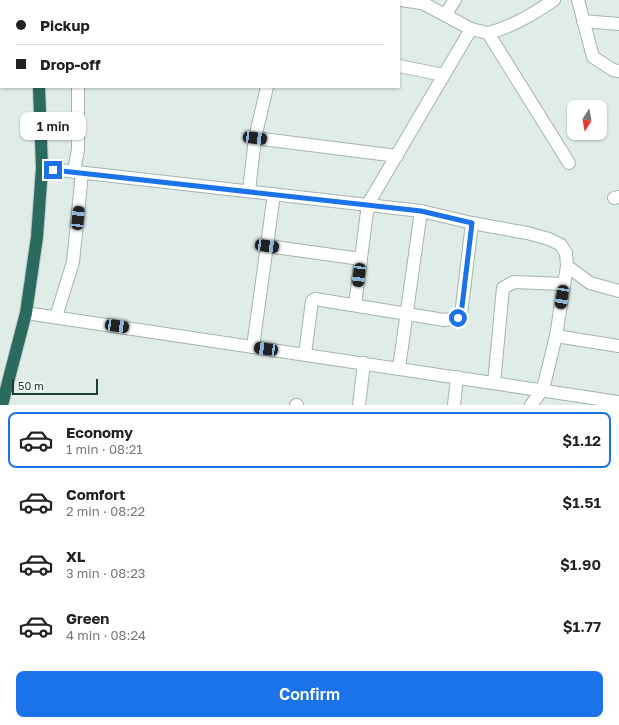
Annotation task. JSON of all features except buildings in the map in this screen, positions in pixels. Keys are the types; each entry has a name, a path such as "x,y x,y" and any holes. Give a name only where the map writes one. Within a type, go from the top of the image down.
{"highway":[{"path":"2,405 26,313 37,237 42,168 39,88"}],"street":[{"path":"401,0 419,1 471,29 488,33 504,29 531,15 554,0"},
{"path":"445,15 455,0"},
{"path":"578,0 593,57 617,73"},
{"path":"583,21 619,24"},
{"path":"355,305 368,204 471,29"},
{"path":"488,33 568,163"},
{"path":"400,66 444,75"},
{"path":"56,318 73,262 78,172 78,88"},
{"path":"249,191 255,138 267,88"},
{"path":"255,138 397,156"},
{"path":"42,168 421,211 472,223 528,233 549,239 561,245 566,253 567,266 556,336 543,389 531,405"},
{"path":"253,347 274,194"},
{"path":"400,368 421,211"},
{"path":"305,354 312,301 320,299 444,320 458,318 461,315 472,223"},
{"path":"267,246 361,259"},
{"path":"567,266 590,283 619,291"},
{"path":"494,383 503,288 514,282 564,284"},
{"path":"26,313 543,389 597,402 619,402"},
{"path":"556,336 619,346"},
{"path":"359,405 364,363"},
{"path":"454,405 458,377"}],"route":[{"path":"53,170 421,211 472,223 461,315 458,318"}]}
